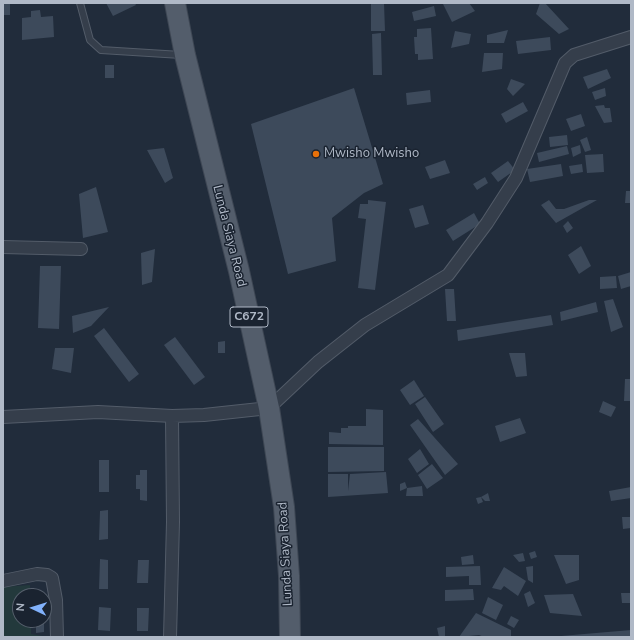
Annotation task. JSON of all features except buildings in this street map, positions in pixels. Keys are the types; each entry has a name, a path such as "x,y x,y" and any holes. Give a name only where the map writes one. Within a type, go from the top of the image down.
{"main road":[{"name":"Lunda Siaya Road","path":"175,3 185,55 239,271 269,408 284,507 289,576 290,637"}],"street":[{"path":"3,417 98,412 172,416 204,415 269,408 318,362 365,325 448,275 487,223 516,178 564,63 574,55 631,37"},
{"path":"3,247 81,249"},
{"path":"170,637 173,522 172,416"},
{"path":"3,581 37,574 47,575 52,578 56,600 57,637"}],"lane":[{"path":"80,3 90,40 101,50 185,55"}],"green space":[{"path":"30,585 30,588 12,588 12,628 31,628 31,634 49,637 3,637 3,587"}],"place":[{"name":"Mwisho Mwisho","path":"316,154"}]}
